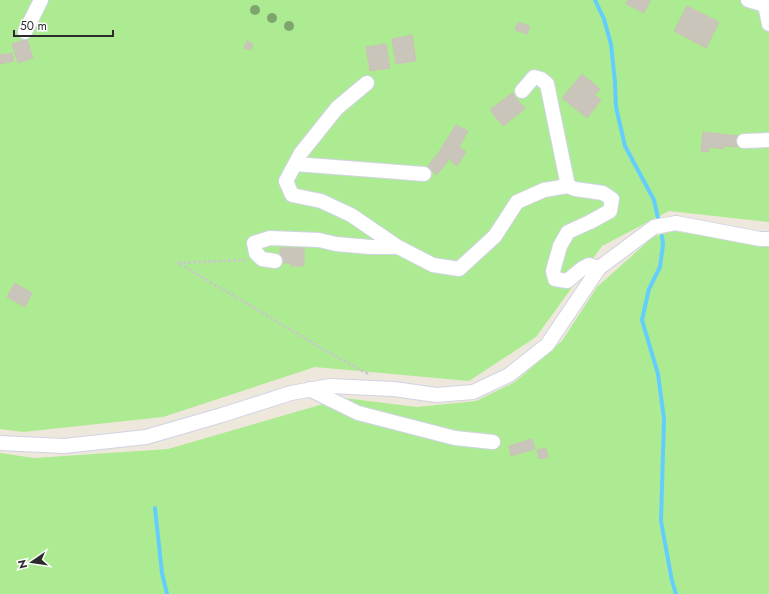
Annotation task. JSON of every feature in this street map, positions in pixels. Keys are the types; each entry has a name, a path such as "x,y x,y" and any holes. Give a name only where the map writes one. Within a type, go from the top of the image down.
{"street":[{"path":"25,32 41,0"},
{"path":"748,0 767,4 769,24"},
{"path":"522,91 534,77 541,79 547,84 568,186"},
{"path":"367,83 336,108 301,153 286,181 292,195 320,201 351,215 398,247 433,265 459,269 495,236 517,202 544,190 568,186 575,189 603,193 612,199 610,211 568,232 560,246 553,271 554,279 567,281 582,268 589,265 599,268"},
{"path":"744,140 769,140"},
{"path":"295,164 424,174"},
{"path":"0,443 64,446 146,437 291,393 330,386 394,389 436,395 473,392 509,375 547,345 599,268 654,227 676,223 766,241"},
{"path":"269,260 256,253 254,243 270,238 319,240 336,244 370,247 398,247"},
{"path":"309,389 358,413 455,438 493,442"},
{"path":"0,434 23,444"}],"path":[{"path":"269,260 178,263 326,351 371,375"}],"green space":[{"path":"0,0 769,0 769,222 669,211 602,246 536,337 469,381 315,367 163,417 23,432 0,429"},
{"path":"674,231 769,246 769,594 0,594 0,453 34,458 168,449 344,398 417,407 476,401 515,382 562,341 597,287 654,236"}],"building":[{"path":"628,0 651,0 644,13 626,4"},
{"path":"687,6 719,22 706,48 674,31"},
{"path":"518,22 530,26 527,34 515,30"},
{"path":"412,35 416,61 396,64 392,39"},
{"path":"27,39 33,58 18,63 12,44"},
{"path":"247,41 253,44 251,50 244,48"},
{"path":"386,44 390,68 370,71 366,47"},
{"path":"12,53 14,61 0,64 0,55"},
{"path":"582,74 600,89 595,95 601,100 587,118 562,98"},
{"path":"512,93 525,109 503,126 490,110"},
{"path":"456,125 468,131 459,147 466,152 457,166 449,159 436,175 428,166"},
{"path":"703,132 738,136 737,147 724,146 724,149 709,147 708,152 701,152"},
{"path":"280,248 304,248 304,266 291,266 291,263 281,263"},
{"path":"15,283 32,293 25,307 7,297"},
{"path":"532,439 535,449 511,456 509,446"},
{"path":"546,448 548,457 539,459 537,450"}],"waterway":[{"path":"595,0 604,19 611,44 616,107 625,146 654,200 658,218"},
{"path":"662,236 663,245 660,267 649,289 642,320 658,374 664,419 661,521 672,581 676,594"},
{"path":"155,508 162,573 167,594"}]}
